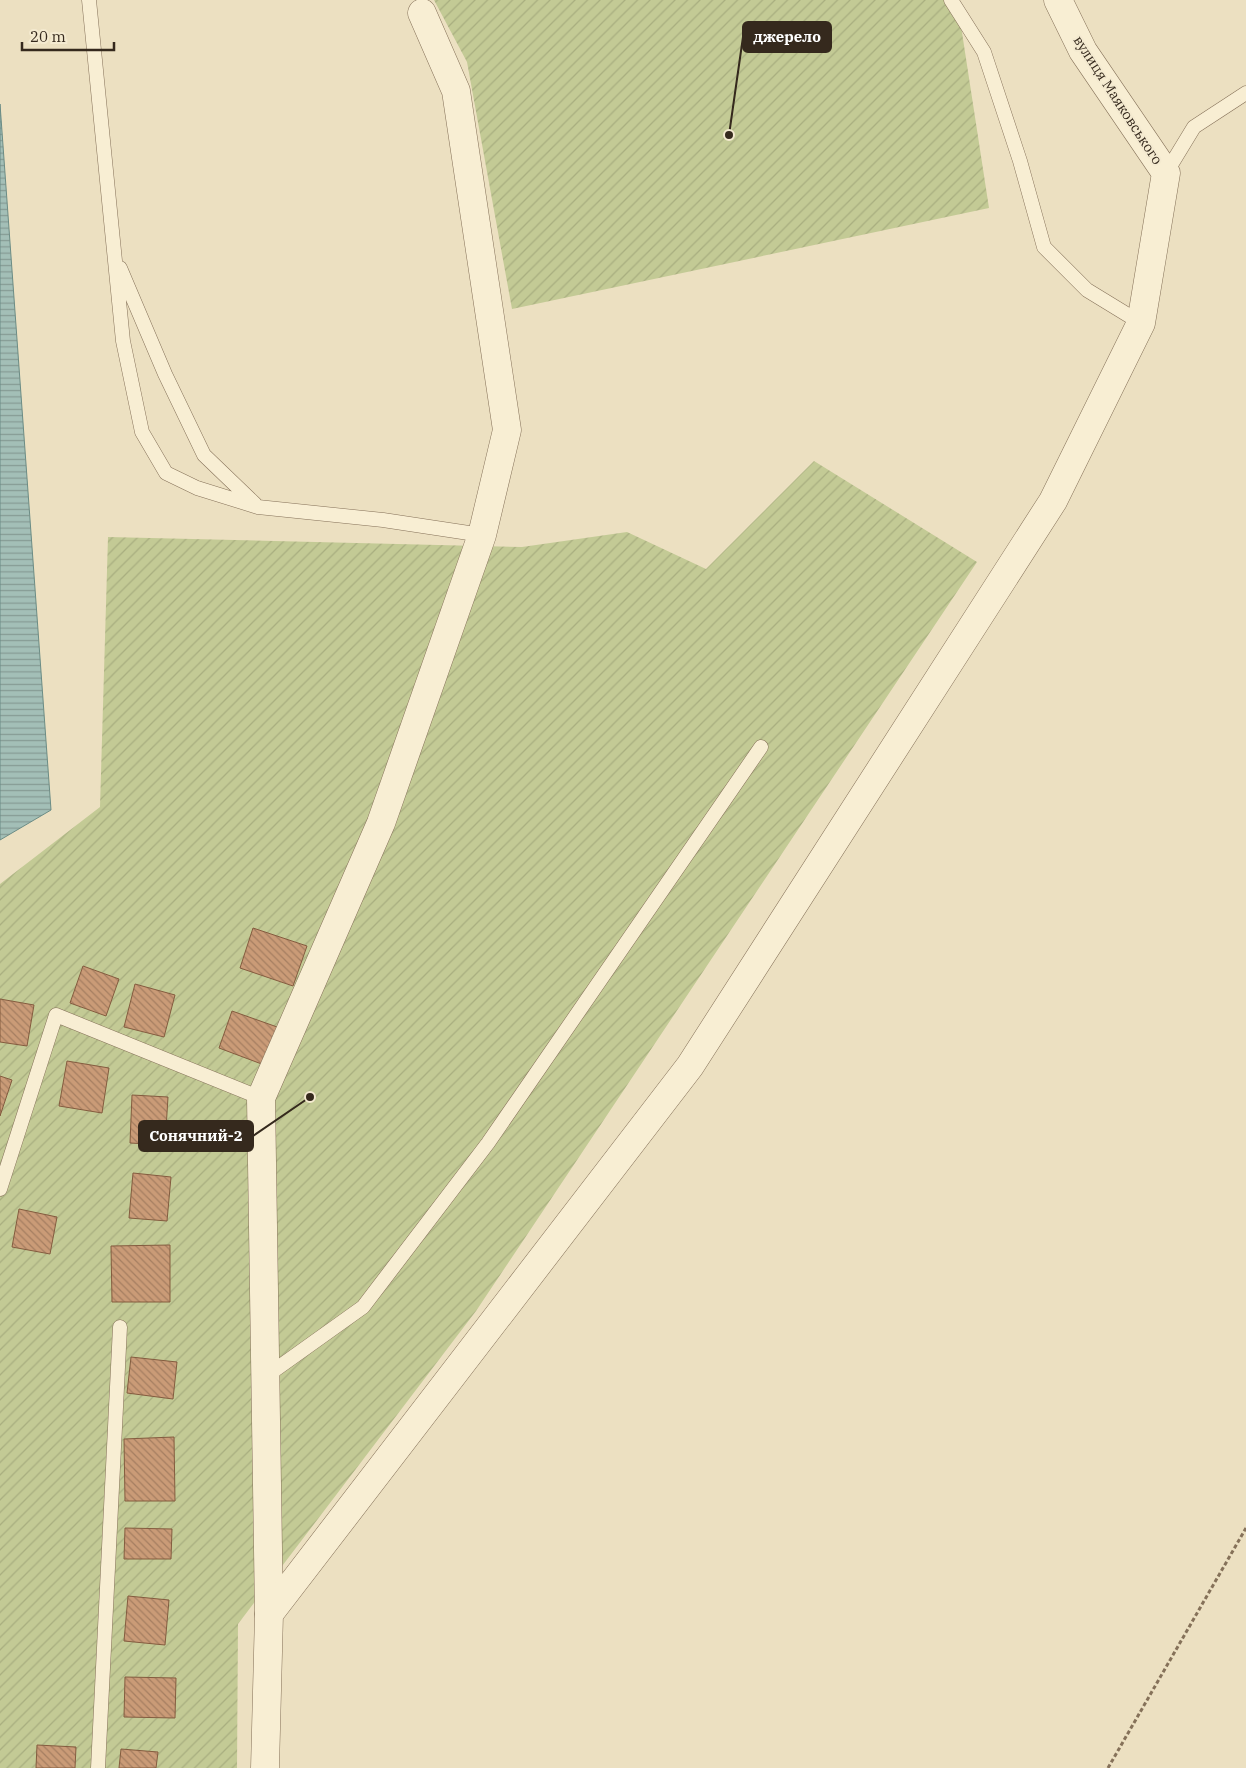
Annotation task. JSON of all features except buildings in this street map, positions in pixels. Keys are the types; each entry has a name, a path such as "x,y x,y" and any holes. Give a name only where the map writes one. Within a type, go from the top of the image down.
{"street":[{"name":"вулиця Маяковського","path":"1058,0 1083,50 1166,173"},
{"path":"265,1768 268,1614 261,1098 381,824 482,535 507,430 456,91 418,7"},
{"path":"268,1614 690,1066 1053,501 1141,323 1166,173"}],"lane":[{"path":"89,0 123,340 142,432 166,473 197,488 258,507 383,520 482,535"},
{"path":"951,0 984,52 1020,161 1044,247 1087,290 1141,323"},
{"path":"1166,173 1194,127 1246,93"},
{"path":"114,254 165,374 204,455 258,507"},
{"path":"264,1377 363,1307 488,1143 761,747"},
{"path":"0,1189 56,1015 261,1098"},
{"path":"98,1768 120,1328"}],"path":[{"path":"1108,1768 1246,1528"}],"green space":[{"path":"434,0 957,0 989,208 512,309 467,62"},
{"path":"814,461 977,562 476,1311 238,1624 237,1768 0,1768 0,884 100,807 108,537 522,547 627,532 706,569"}],"water":[{"path":"0,104 51,810 0,840"}],"place":[{"name":"джерело","path":"729,135"},
{"name":"Сонячний-2","path":"310,1097"}]}
